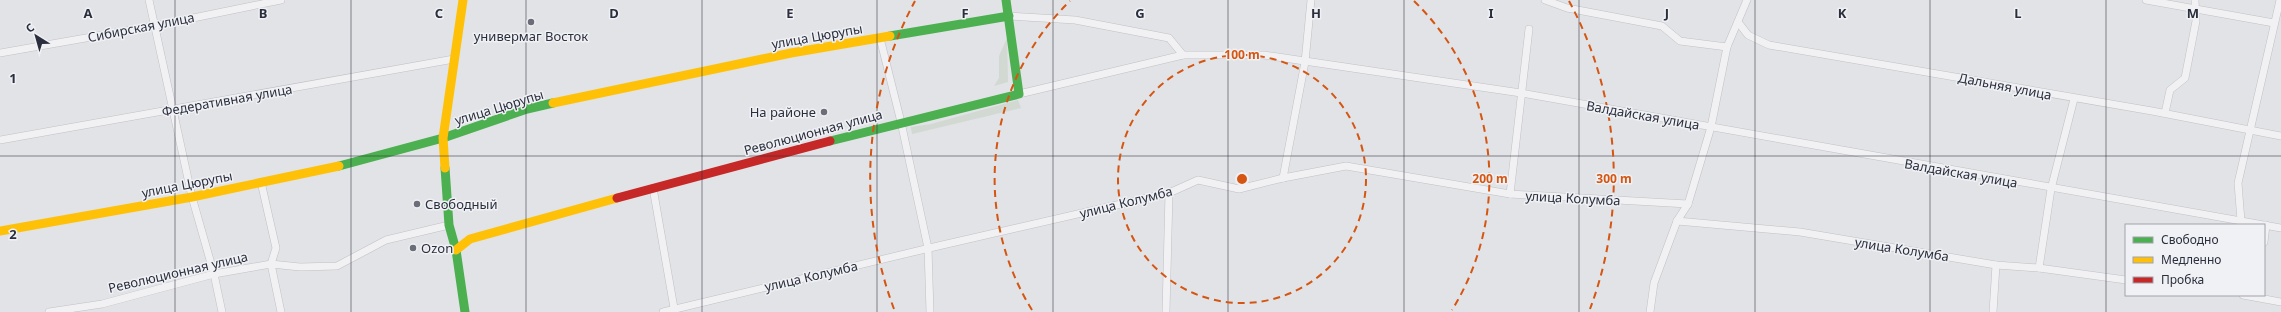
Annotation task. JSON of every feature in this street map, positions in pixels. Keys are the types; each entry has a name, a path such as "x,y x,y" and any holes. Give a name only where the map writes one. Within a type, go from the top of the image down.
{"street":[{"path":"149,0 192,197 214,274 222,312"},
{"name":"Сибирская улица","path":"0,53 154,26 281,0"},
{"path":"462,0 443,138 449,225 456,250 465,312"},
{"path":"1006,0 1019,94"},
{"path":"1283,178 1305,62 1311,0"},
{"path":"1545,0 1567,8 1662,26 1680,41 1727,48"},
{"path":"1650,312 1654,283 1677,221 1688,204 1711,127 1727,48 1747,0"},
{"path":"2146,0 2195,4 2274,23"},
{"path":"2241,221 2238,183 2274,23 2279,14 2280,0"},
{"path":"2165,114 2170,90 2185,78 2196,21 2195,4"},
{"path":"1009,16 1075,20 1169,38 1183,55"},
{"name":"улица Цюрупы","path":"0,231 192,197 351,163 443,138 527,109 791,53 1009,16"},
{"name":"Дальняя улица","path":"1738,22 1748,35 1769,45 2165,114 2281,136"},
{"path":"1510,194 1529,29"},
{"path":"880,38 901,122 928,248 930,312"},
{"name":"Валдайская улица","path":"1183,55 1264,55 1521,93 2051,189 2260,224"},
{"name":"Революционная улица","path":"456,250 470,239 653,188 901,122 1183,55"},
{"name":"Федеративная улица","path":"0,140 454,59"},
{"path":"2039,268 2051,189 2074,99"},
{"name":"улица Колумба","path":"663,312 674,308 928,248 1169,193 1198,180 1239,189 1283,178 1346,166 1510,194 1688,204"},
{"path":"261,182 276,248 271,264 281,312"},
{"path":"653,188 674,308"},
{"path":"1166,312 1169,193"},
{"name":"улица Колумба","path":"1677,221 1800,232 1996,265 2039,268 2125,280"},
{"name":"Революционная улица","path":"49,312 102,304 214,274 271,264 300,267 337,266 386,240 449,225"},
{"path":"2265,234 2266,225"},
{"name":"Валдайская улица","path":"2266,225 2281,228"},
{"path":"1994,312 1996,265"},
{"path":"2259,296 2281,302"}],"shaded area":[{"path":"1007,38 1008,82 994,86 999,78 999,56"},
{"path":"1018,100 1021,108 912,134 911,127 931,124"}],"traffic: fast":[{"path":"830,141 1019,94 1006,0"},
{"path":"890,36 1009,16"},
{"path":"339,166 443,138 527,109 553,103"},
{"path":"445,168 449,225 456,250 465,312"}],"traffic: slow":[{"path":"445,168 443,138 463,0"},
{"path":"553,103 791,53 890,36"},
{"path":"0,231 192,197 339,166"},
{"path":"456,250 470,239 617,198"}],"traffic: jam":[{"path":"617,198 830,141"}],"place":[{"name":"универмаг Восток","path":"531,22"},
{"name":"На районе","path":"824,112"},
{"name":"Свободный","path":"417,204"},
{"name":"Ozon","path":"413,248"}]}
